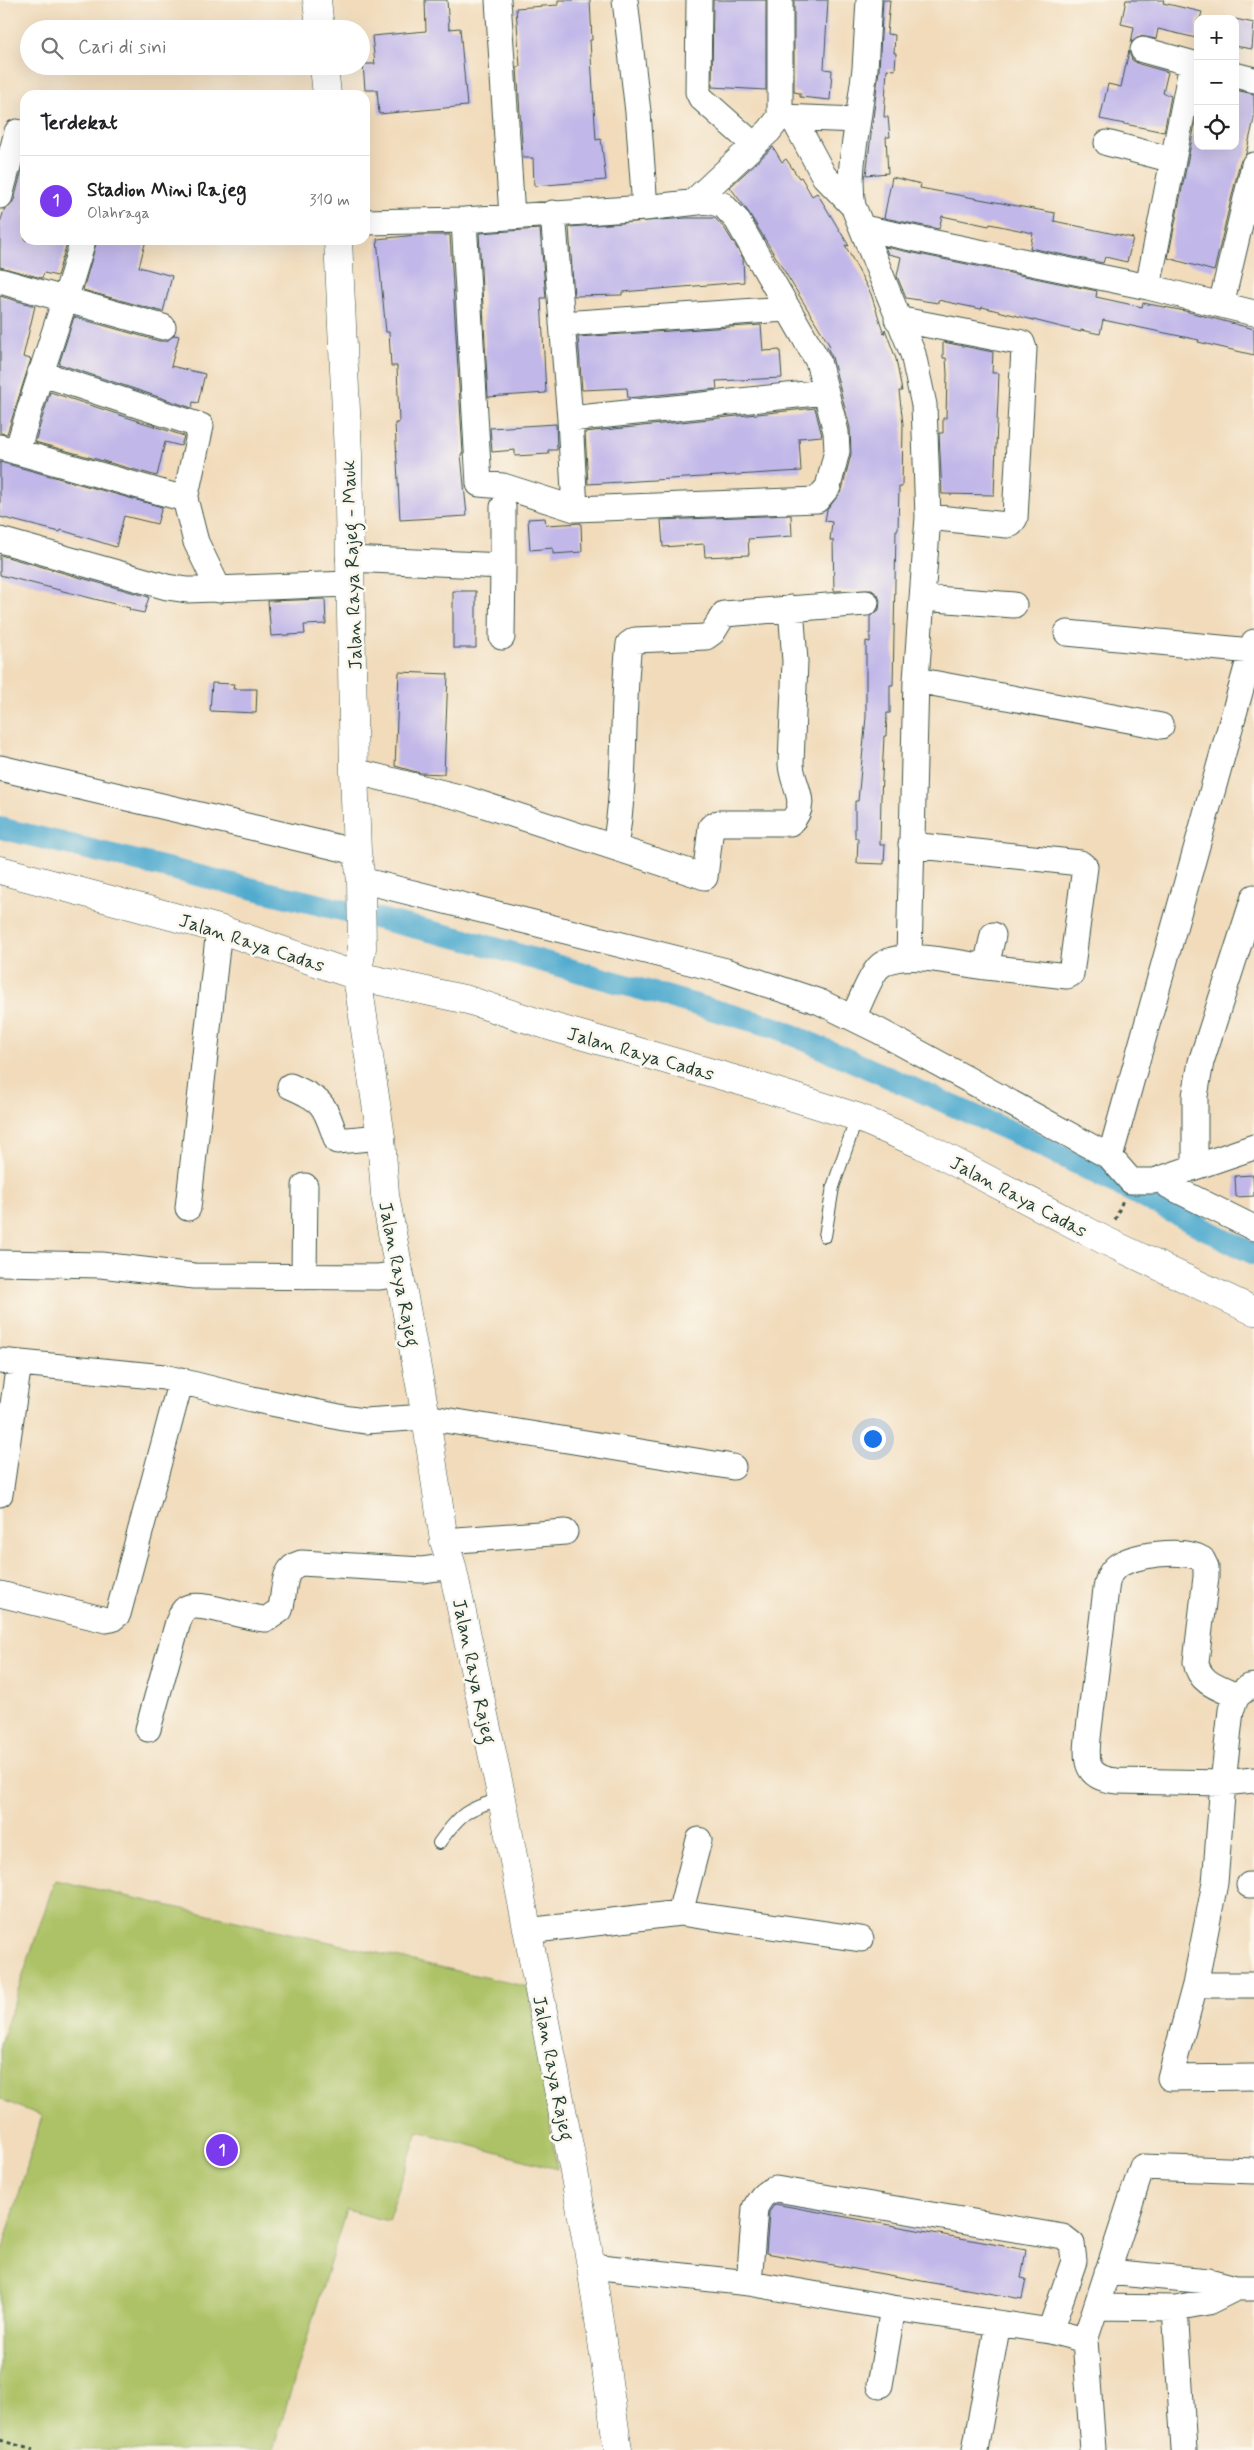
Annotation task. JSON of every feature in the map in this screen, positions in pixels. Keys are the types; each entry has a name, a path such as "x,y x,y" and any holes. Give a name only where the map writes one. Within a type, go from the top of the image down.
{"main road":[{"path":"317,0 319,20"},
{"path":"325,75 326,90"},
{"name":"Jalan Raya Rajeg - Mauk","path":"338,245 348,454 349,572 354,677 354,771 357,852 361,885"},
{"name":"Jalan Raya Cadas","path":"0,870 219,929 357,976 468,1000 857,1117 922,1145 1104,1240 1254,1311"},
{"name":"Jalan Raya Rajeg","path":"361,885 362,948 357,976 381,1137 385,1195 401,1274 448,1553 502,1799 591,2266 618,2450"}],"street":[{"path":"498,0 512,216"},
{"path":"625,0 638,112 645,208"},
{"path":"699,0 698,92 701,98 753,144"},
{"path":"780,0 786,118 824,176 858,217 1254,312"},
{"path":"869,0 865,69 851,171 858,217 897,319 913,354 924,405 928,517 916,680 909,957"},
{"path":"1143,50 1194,64"},
{"path":"1148,287 1173,160 1194,68"},
{"path":"1239,76 1254,80"},
{"path":"693,202 753,144 786,118 858,120"},
{"path":"0,196 17,132"},
{"path":"1107,143 1173,160"},
{"path":"1221,305 1254,165"},
{"path":"370,222 464,220 645,208 693,202 714,202 723,205 737,220 786,309 817,357 836,432 837,451 828,487 817,500 575,509 503,486 479,484 464,220"},
{"path":"553,213 570,419 575,509"},
{"path":"82,245 66,300 40,373 8,449 186,499"},
{"path":"0,281 163,327"},
{"path":"562,324 786,309"},
{"path":"897,319 1018,342 1022,344 1024,349 1014,518 1011,524 928,517"},
{"path":"40,373 201,426 186,499 196,542 219,590"},
{"path":"570,419 825,392"},
{"path":"502,637 503,507"},
{"path":"0,540 167,587 187,590 219,590 349,572 503,566"},
{"path":"922,598 1014,605"},
{"path":"615,846 622,805 623,736 629,644 635,640 706,637 713,632 724,614 866,603"},
{"path":"354,771 463,798 615,846 705,877 711,827 718,823 790,823 796,817 800,804 799,790 792,777 791,764 795,661 791,608"},
{"path":"1067,633 1252,646 1110,1157"},
{"path":"916,680 1161,726"},
{"path":"0,768 357,852"},
{"path":"853,1018 878,967 890,960 909,957 1067,976 1071,974 1085,867 1080,863 911,845"},
{"path":"361,885 726,971 820,1002 1110,1157 1131,1181 1169,1186 1254,1228"},
{"path":"1195,1166 1195,1096 1200,1062 1254,897"},
{"path":"188,1208 219,929"},
{"path":"986,967 993,935"},
{"path":"290,1086 317,1100 324,1107 337,1141 381,1137"},
{"path":"1145,1184 1254,1147"},
{"path":"304,1277 305,1186"},
{"path":"0,1263 101,1264 194,1276 378,1277 401,1274"},
{"path":"0,1494 10,1362 181,1380 252,1399 358,1420 426,1417 733,1467"},
{"path":"0,1594 106,1620 112,1619 118,1614 181,1380"},
{"path":"148,1729 178,1622 182,1612 188,1607 198,1606 231,1614 268,1619 280,1610 287,1574 292,1568 301,1564 422,1570 448,1553 565,1532"},
{"path":"1254,1780 1222,1782 1102,1779 1092,1771 1087,1750 1089,1729 1106,1589 1114,1568 1131,1558 1143,1555 1188,1555 1202,1559 1206,1567 1206,1577 1196,1662 1197,1670 1200,1676 1208,1682 1245,1691 1231,1710 1222,1782 1215,1883 1195,1985 1170,2078 1254,2077"},
{"path":"680,1913 699,1840"},
{"path":"527,1931 680,1913 861,1939"},
{"path":"1195,1985 1254,1985"},
{"path":"1094,2450 1085,2340 1142,2167 1254,2171"},
{"path":"750,2283 755,2208 761,2197 768,2191 776,2189 1063,2237 1072,2244 1074,2260 1050,2331"},
{"path":"591,2266 750,2283 893,2308 1050,2331 1085,2340"},
{"path":"1108,2272 1209,2281 1245,2288"},
{"path":"1096,2307 1175,2308 1208,2302 1245,2288"},
{"path":"880,2386 893,2308"},
{"path":"1175,2308 1184,2450"},
{"path":"975,2450 998,2323"}],"lane":[{"path":"825,1236 833,1187 857,1117"},
{"path":"439,1843 467,1810 502,1799"}],"path":[{"path":"1112,1228 1145,1184"},
{"path":"0,2440 33,2450"}],"green space":[{"path":"55,1880 528,1987 557,2169 418,2131 388,2221 346,2210 273,2450 0,2450 0,2258 42,2116 0,2099 0,2044"}],"building":[{"path":"425,0 447,0 449,29 460,28 467,106 379,114 377,90 365,90 364,75 370,75 370,64 375,64 372,36 426,31"},
{"path":"558,0 590,0 592,40 590,40 596,140 601,139 606,180 534,186 533,158 523,158 517,67 520,67 516,8 558,5"},
{"path":"713,0 766,0 766,90 712,87"},
{"path":"794,0 828,0 824,69 832,70 830,100 800,97 800,93 794,92"},
{"path":"883,0 890,0 887,34 895,35 894,53 896,53 895,70 887,69 884,117 888,117 890,137 886,137 888,173 866,175 879,70"},
{"path":"1126,0 1164,0 1163,3 1202,12 1201,15 1194,15 1194,38 1158,29 1156,39 1140,36 1131,43 1134,27 1121,24"},
{"path":"1239,20 1254,23 1252,49 1239,47"},
{"path":"1129,51 1132,60 1139,64 1168,72 1163,93 1171,96 1164,132 1100,119 1108,84 1121,87"},
{"path":"1239,91 1254,94 1254,119 1246,154 1240,162 1214,271 1168,258 1194,129 1194,150 1239,150"},
{"path":"773,147 782,162 786,159 799,178 801,177 812,196 817,193 849,246 845,245 871,294 884,334 885,329 896,359 902,391 899,391 903,424 902,487 899,487 898,530 896,530 893,685 890,685 890,713 887,713 886,736 884,736 881,798 880,845 885,845 884,864 857,863 858,838 855,838 855,801 858,801 866,717 866,641 870,642 870,616 879,610 880,601 878,595 872,590 834,591 833,540 830,540 832,522 825,521 827,510 842,490 851,454 850,428 832,357 827,347 830,346 749,213 730,187"},
{"path":"20,177 20,245 66,245 57,276 44,273 42,278 0,267 0,223 4,210 14,200"},
{"path":"892,177 921,184 920,188 1055,213 1054,221 1133,238 1127,262 1105,257 1103,263 1030,248 1033,233 990,224 989,226 942,216 939,229 884,218"},
{"path":"686,218 715,218 725,229 743,258 744,282 622,292 622,295 574,296 569,227"},
{"path":"540,229 546,298 541,298 546,393 488,397 479,233"},
{"path":"417,235 450,235 463,454 461,454 467,516 400,520 395,423 399,423 397,366 391,366 389,332 386,332 377,239"},
{"path":"96,245 145,245 139,267 172,276 163,312 83,290"},
{"path":"885,247 1097,291 1096,297 1142,307 1143,303 1185,311 1254,329 1254,355 1198,342 1199,340 1103,320 1100,334 1081,330 1081,332 982,307 981,309 938,300 938,303 906,298 897,276 901,257 888,254"},
{"path":"0,296 35,306 23,357 31,359 7,434 0,433"},
{"path":"74,317 159,341 167,341 174,335 179,336 171,366 205,374 198,403 193,402 192,408 59,364"},
{"path":"761,325 763,351 780,350 782,378 716,381 717,389 628,398 627,388 582,390 578,337"},
{"path":"943,342 993,352 992,373 999,373 994,495 942,494 939,433 943,433 943,418 946,418 947,374 946,358 943,358"},
{"path":"50,392 184,436 181,446 165,442 157,476 35,442"},
{"path":"815,408 822,436 799,438 801,471 588,484 585,432"},
{"path":"556,424 557,450 548,450 549,454 515,456 515,450 492,452 490,428"},
{"path":"0,462 162,507 157,524 124,516 116,547 61,530 60,532 0,517"},
{"path":"791,515 792,536 748,539 749,555 705,557 704,544 663,547 661,520"},
{"path":"545,518 546,525 581,523 582,552 553,554 553,548 530,550 528,519"},
{"path":"0,555 149,597 144,613 0,575"},
{"path":"453,591 476,591 476,648 453,648"},
{"path":"325,599 326,624 304,625 305,634 271,636 268,601"},
{"path":"399,672 448,674 444,774 420,773 395,766"},
{"path":"212,683 234,684 233,689 257,689 256,713 210,711"},
{"path":"1253,1175 1254,1196 1236,1197 1235,1176"},
{"path":"775,2204 1026,2250 1021,2278 1026,2279 1022,2299 766,2253 769,2212"}],"waterway":[{"path":"0,828 471,941 777,1028 1030,1140 1254,1254"}],"place":[{"name":"Stadion Mini Rajeg","path":"222,2150"}]}
